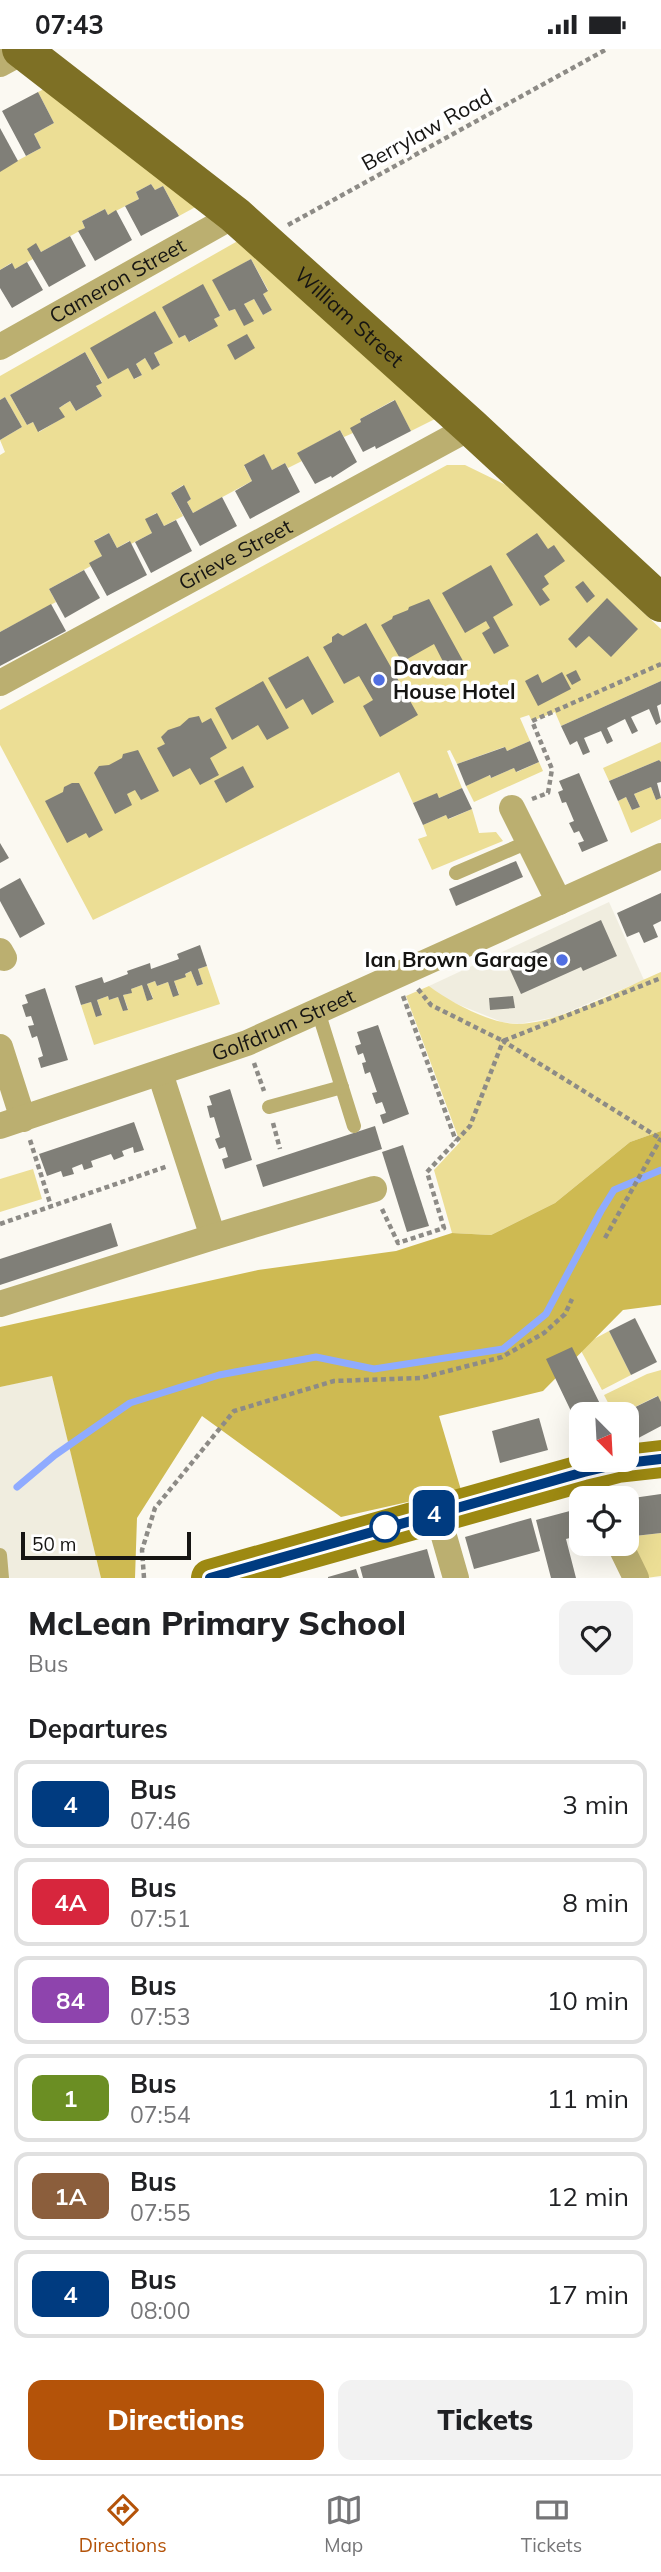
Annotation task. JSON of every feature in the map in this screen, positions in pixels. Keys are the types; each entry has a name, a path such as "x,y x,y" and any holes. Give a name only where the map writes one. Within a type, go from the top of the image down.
{"main road":[{"name":"William Street","path":"15,55 249,226 471,426 661,603"},
{"path":"210,1578 437,1512 590,1485 618,1464 661,1458"}],"street":[{"name":"Cameron Street","path":"0,347 249,226"},
{"name":"Grieve Street","path":"0,683 471,426"},
{"path":"512,808 559,902"},
{"name":"Golfdrum Street","path":"12,1123 247,1043 661,856"},
{"path":"0,1047 12,1123"},
{"path":"160,1073 213,1237"},
{"path":"0,1304 374,1189"},
{"path":"437,1512 456,1578"},
{"path":"625,1556 636,1578"}],"lane":[{"path":"456,873 528,842"},
{"path":"318,1011 354,1126"},
{"path":"269,1107 342,1087"},
{"path":"0,1555 2,1578"}],"path":[{"name":"Berrylaw Road","path":"249,226 607,49"},
{"path":"512,808 548,793 552,769 533,721 661,664"},
{"path":"403,972 431,1005 503,1041 661,1139 605,1238"},
{"path":"403,972 456,1141"},
{"path":"374,1189 398,1243 444,1228 427,1173 470,1126 503,1041 661,978"},
{"path":"12,1123 51,1206"},
{"path":"0,1224 188,1160"},
{"path":"144,1578 142,1550 155,1508 234,1411 334,1381 421,1378 502,1357 544,1333 565,1314 572,1299"}],"shaded area":[{"path":"50,86 201,204 179,216 163,186 155,190 151,184 136,192 139,199 108,215 105,209 82,221 85,228 41,252 36,244 33,259 15,269 11,263 0,270 0,170 41,148 34,134 54,123 38,92"},
{"path":"243,238 445,414 411,431 394,400 360,419 361,422 353,433 344,437 340,430 298,453 302,461 288,468 285,463 272,470 264,455 244,466 252,481 193,513 187,502 191,499 183,485 171,493 183,516 164,526 156,513 146,519 152,533 117,548 109,533 95,540 102,556 90,563 91,566 49,589 56,602 0,632 0,455 5,452 0,440 22,427 5,397 0,400 0,376","holes":["251,259 268,290 263,294 272,310 263,315 254,299 244,304 253,320 235,309 229,311 213,281","203,285 220,316 214,319 217,326 190,342 185,335 179,338","155,311 172,343 154,353 160,365 152,369 145,358 136,364 142,375 135,379 128,368","85,352 102,382 96,386 102,396 76,411 70,401 59,408 64,417 39,432 33,422 27,425 10,395"]},
{"path":"447,465 465,465 506,485 661,629 661,681 561,726 555,712 532,721 529,715 520,718 530,741 507,751 504,747 457,764 450,750 447,751 462,788 439,798 436,794 413,803 399,772 93,920 0,745 0,710"},
{"path":"661,742 661,762 659,760 609,781 603,768"},
{"path":"539,762 543,771 474,802 466,786 489,775 491,778 514,768 517,772"},
{"path":"651,787 656,800 661,798 661,819 631,833 618,801 626,797 632,810 640,807 634,794"},
{"path":"472,809 479,833 496,832 503,841 432,870 418,839 427,836 423,825 446,815 449,819"},
{"path":"609,902 644,980 556,1017 519,1024 502,1022 447,1000 429,986"},
{"path":"207,966 220,1004 94,1045 81,1005 91,1002 97,1017 102,1014 97,1000 108,996 109,1000 118,997 124,1011 128,1009 123,995 142,985 147,1000 153,998 147,984 155,981 157,986 168,982 173,996 179,994 174,981 191,971 197,986 203,984 198,969"},
{"path":"661,972 661,1131 630,1142 555,1203 491,1235 452,1233 434,1170 460,1142 406,996 429,986 471,1011 495,1020 518,1024 571,1012"},
{"path":"661,1131 661,1305 623,1310 543,1391 439,1416 461,1490 341,1517 202,1416 137,1518 135,1578 101,1578 52,1376 0,1387 0,1327 258,1270 396,1251 452,1233 491,1235 555,1203 630,1142"},
{"path":"33,1169 42,1199 0,1212 0,1179"},
{"path":"609,1331 631,1375 602,1390 579,1347"},
{"path":"661,1370 661,1402 657,1396 639,1405 639,1402 608,1402 604,1395"},
{"path":"52,1375 101,1578 0,1578 0,1387"},
{"path":"661,1533 661,1576 646,1578 636,1556 639,1556 639,1536"}],"building":[{"path":"38,92 54,123 34,134 41,148 26,156 2,111"},
{"path":"0,128 18,161 0,172"},
{"path":"151,184 155,190 163,186 179,216 141,236 125,206 139,199 136,192"},
{"path":"105,209 108,215 116,210 132,240 95,261 78,231 85,228 82,221"},
{"path":"70,236 86,266 49,287 27,249 36,243 41,252"},
{"path":"251,259 268,291 263,294 272,310 263,315 254,299 244,304 254,321 244,326 235,309 229,311 212,280"},
{"path":"27,262 43,290 12,308 0,288 0,270 12,263 15,269"},
{"path":"203,284 220,316 214,319 218,326 189,342 185,335 179,338 162,307"},
{"path":"155,311 173,343 154,353 160,365 152,370 145,358 136,364 142,375 134,379 128,368 108,379 90,348"},
{"path":"247,334 255,348 235,360 227,345"},
{"path":"85,352 102,383 96,386 102,396 76,411 70,401 59,408 65,417 38,432 33,422 27,425 10,395"},
{"path":"5,397 22,427 0,440 0,400"},
{"path":"395,400 411,431 376,449 375,446 363,452 350,428 361,422 360,419"},
{"path":"340,430 357,462 332,478 331,476 315,484 297,453"},
{"path":"264,454 272,470 285,463 300,492 250,519 235,491 252,481 244,465"},
{"path":"184,485 191,499 187,502 193,513 222,497 237,526 200,546 171,493"},
{"path":"157,513 164,526 176,520 192,551 151,573 135,542 152,533 145,519"},
{"path":"109,533 117,548 130,541 147,575 107,596 89,563 102,556 94,541"},
{"path":"537,533 548,549 554,545 565,561 544,576 549,584 542,589 550,600 540,606 506,554"},
{"path":"491,565 513,605 493,617 509,646 494,654 482,633 490,628 486,621 465,633 442,593"},
{"path":"84,570 100,598 65,618 49,589"},
{"path":"583,581 595,596 587,603 575,587"},
{"path":"607,598 638,629 611,657 589,636 576,648 568,639"},
{"path":"429,599 468,670 452,679 434,644 402,662 381,625 409,607"},
{"path":"51,604 66,631 0,666 0,632"},
{"name":"Davaar House Hotel","path":"366,623 418,715 380,737 363,706 373,700 359,676 344,684 323,647 332,642 332,637 338,633 343,636"},
{"path":"308,656 334,702 312,715 303,699 286,709 268,678"},
{"path":"576,670 581,680 572,685 566,675"},
{"path":"562,672 571,689 538,706 525,681 538,674 542,683"},
{"path":"263,681 289,728 267,740 258,725 232,740 215,708"},
{"path":"661,681 661,704 657,706 661,722 656,725 649,709 631,717 638,731 632,734 625,719 607,728 613,741 607,744 601,731 584,738 590,752 583,755 577,741 570,745 561,726"},
{"path":"199,716 202,723 211,718 227,748 210,758 219,775 200,785 190,768 173,777 157,748 165,744 161,737 168,730 180,726 189,718"},
{"path":"530,741 539,762 516,772 514,768 491,778 490,775 466,786 457,764 505,747 507,751"},
{"path":"138,750 159,791 141,800 135,790 127,794 132,805 115,814 94,773 99,766 109,765 122,758 123,754"},
{"path":"659,760 661,782 657,783 661,798 656,800 651,787 634,794 640,807 632,810 626,797 618,801 609,781"},
{"path":"243,766 254,787 226,803 214,781"},
{"path":"579,773 608,841 582,852 578,843 584,841 579,831 574,833 569,823 574,821 566,802 562,803 558,792 563,790 559,781"},
{"path":"79,783 103,830 89,838 86,833 67,843 45,801 63,792 64,787"},
{"path":"462,788 472,809 448,819 446,815 423,825 413,803 437,793 439,798"},
{"path":"0,843 9,858 0,863"},
{"path":"516,861 523,877 456,906 449,889"},
{"path":"20,878 45,924 20,938 0,901 0,889"},
{"path":"661,893 661,921 653,925 658,937 644,943 639,932 627,937 617,913"},
{"name":"Ian Brown Garage","path":"601,920 617,956 583,971 581,967 521,994 507,963"},
{"path":"200,945 207,966 198,969 203,984 197,986 191,971 185,974 186,977 174,981 179,995 173,997 168,982 157,986 155,981 147,984 153,999 147,1001 142,985 131,989 132,993 123,995 128,1010 123,1011 118,997 109,1000 108,996 97,1000 102,1015 96,1017 91,1002 81,1005 75,986 102,977 104,983 150,963 151,969 179,959 177,954"},
{"path":"45,988 68,1060 41,1068 38,1058 43,1056 37,1036 32,1038 28,1026 34,1025 31,1016 26,1017 22,1005 28,1003 25,995"},
{"path":"513,996 515,1008 490,1010 489,998"},
{"path":"378,1025 409,1114 383,1124 380,1115 386,1113 382,1102 376,1104 372,1093 377,1092 370,1072 365,1074 362,1063 366,1062 363,1053 358,1055 355,1046 361,1044 357,1032"},
{"path":"230,1089 252,1160 225,1169 222,1159 228,1157 225,1147 219,1149 215,1139 220,1137 214,1117 210,1118 207,1106 212,1105 209,1096"},
{"path":"134,1122 144,1150 134,1153 133,1147 122,1151 124,1156 114,1160 111,1154 91,1161 93,1167 84,1170 82,1164 72,1168 74,1174 63,1177 61,1171 47,1176 39,1154"},
{"path":"375,1126 382,1149 263,1187 256,1165"},
{"path":"403,1145 429,1226 407,1232 382,1152"},
{"path":"111,1223 118,1246 0,1285 0,1259"},
{"path":"635,1318 657,1362 631,1375 609,1331"},
{"path":"572,1347 599,1402 569,1402 569,1407 546,1359"},
{"path":"658,1396 661,1402 661,1426 639,1438 639,1405"},
{"path":"539,1418 548,1450 500,1463 492,1431"},
{"path":"661,1494 661,1533 639,1536 639,1497"},
{"path":"569,1511 569,1538 566,1539 576,1578 551,1578 536,1520"},
{"path":"531,1518 540,1551 474,1569 465,1537"},
{"path":"427,1549 435,1578 363,1578 360,1567"},
{"path":"356,1569 359,1578 328,1578 328,1577"}],"waterway":[{"path":"17,1487 55,1455 130,1403 219,1375 316,1357 374,1369 503,1349 546,1314 614,1190 661,1170"}],"bus line":[{"name":"4","path":"210,1578 584,1472 618,1464 661,1459"}],"place":[{"name":"Davaar House Hotel","path":"379,680"},
{"name":"Ian Brown Garage","path":"562,960"}]}
